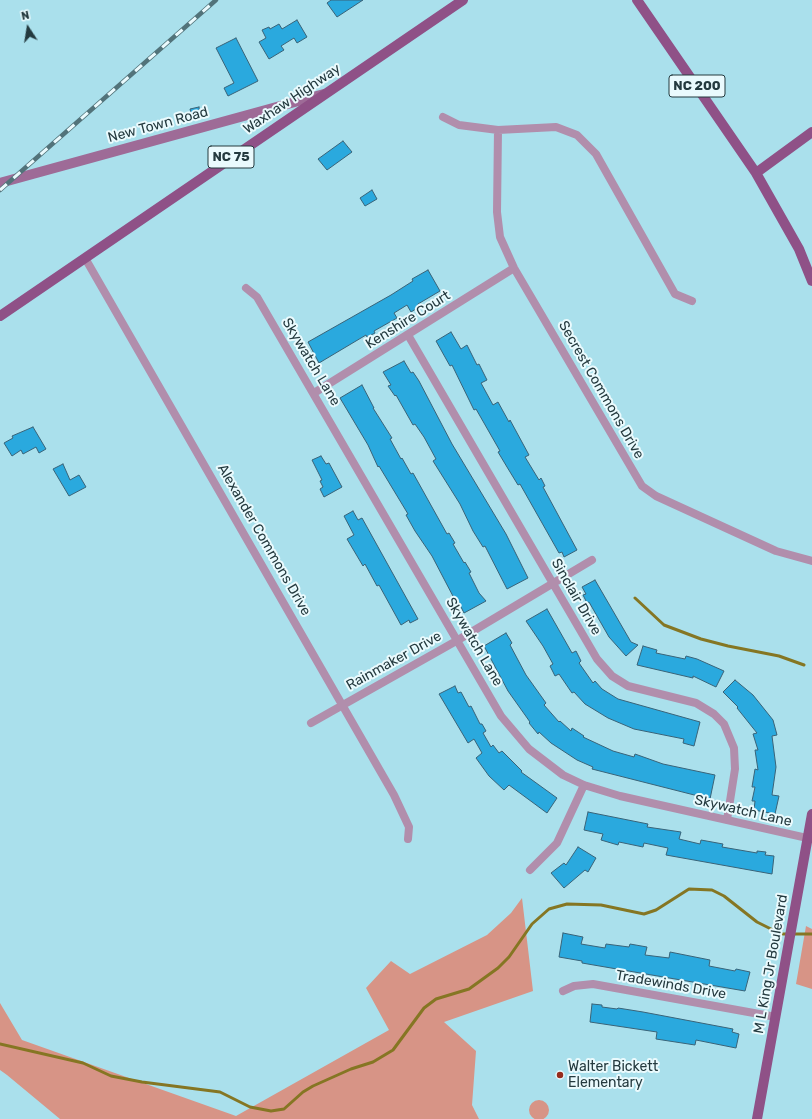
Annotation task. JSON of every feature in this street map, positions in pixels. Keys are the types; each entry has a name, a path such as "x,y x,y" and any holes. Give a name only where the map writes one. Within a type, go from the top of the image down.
{"main road":[{"name":"Waxhaw Highway","path":"0,316 463,0"},
{"name":"NC 200","path":"637,0 756,173 799,249 812,281"},
{"name":"New Town Road","path":"0,183 324,94"},
{"path":"756,173 812,132"},
{"name":"M L King Jr Boulevard","path":"757,1119 810,839 812,814"}],"street":[{"path":"444,117 459,125 498,130 556,127 577,135 596,154 675,294 692,301"},
{"name":"Secrest Commons Drive","path":"498,130 497,212 500,237 514,268 642,486 656,496 776,551 812,560"},
{"name":"Alexander Commons Drive","path":"85,258 344,704 394,794 410,827 408,839"},
{"name":"Kenshire Court","path":"314,393 514,268"},
{"name":"Skywatch Lane","path":"246,288 257,296 501,716 529,749 563,775 584,785 620,796 810,839"},
{"name":"Sinclair Drive","path":"408,335 597,659 612,676 628,686 696,703 714,714 724,724 734,748 735,769 726,820"},
{"name":"Rainmaker Drive","path":"311,723 458,640 592,560"},
{"path":"530,870 557,843 584,785"},
{"name":"Tradewinds Drive","path":"563,991 574,986 593,984 776,1017"}],"shaded area":[{"path":"522,898 533,991 444,1022 476,1051 472,1105 479,1119 60,1119 0,1070 0,1003 22,1040 236,1116 389,1030 366,988 391,961 410,974 487,935 511,913"},
{"path":"806,926 812,929 812,989 796,984"},
{"path":"539,1100 546,1103 549,1110 546,1117 539,1120 532,1117 529,1110 532,1103"}],"building":[{"path":"331,0 363,0 337,17 327,3"},
{"path":"297,20 307,37 297,43 294,38 281,46 284,50 269,59 259,42 266,38 262,30 269,27 270,29 279,24 282,29"},
{"path":"236,38 258,81 228,96 224,88 234,83 216,48"},
{"path":"199,107 200,115 192,117 190,109"},
{"path":"343,141 352,152 327,170 318,159"},
{"path":"372,190 377,199 365,206 360,198"},
{"path":"428,270 440,291 418,304 419,307 411,312 407,305 394,313 397,318 374,331 375,333 367,337 366,335 319,363 308,342 391,295 413,281 412,279"},
{"path":"451,332 461,349 467,345 477,365 479,364 487,380 481,383 493,405 498,402 509,422 510,420 529,455 525,457 539,480 541,478 545,486 543,487 577,550 564,557 562,552 559,553 520,484 518,485 498,452 500,451 476,409 474,410 452,365 450,366 436,341"},
{"path":"404,361 411,373 413,372 419,381 452,444 506,534 528,578 507,589 485,546 483,547 473,531 460,504 433,461 436,459 424,437 415,424 413,425 396,395 395,396 388,386 391,385 383,372"},
{"path":"362,385 373,408 392,438 390,439 401,459 402,458 411,474 413,473 447,534 449,533 455,543 453,544 471,572 469,573 479,593 486,601 464,613 457,599 455,600 432,556 415,531 406,515 408,514 379,466 378,467 368,445 340,398"},
{"path":"33,427 46,449 39,453 36,447 23,454 21,450 12,456 4,443 13,438 12,436"},
{"path":"321,456 326,464 329,463 342,487 324,497 320,489 323,487 320,481 322,480 312,460"},
{"path":"63,464 70,480 79,475 86,487 69,496 53,469"},
{"path":"353,511 358,520 362,518 418,619 410,623 409,620 401,625 379,585 377,586 365,564 363,566 347,539 354,535 344,516"},
{"path":"595,580 631,642 638,645 626,656 609,637 589,602 587,603 583,595 586,594 582,587"},
{"path":"547,609 572,653 576,651 581,661 579,663 593,683 595,681 602,689 618,699 700,722 694,746 683,743 684,739 634,729 608,718 585,704 574,692 572,693 559,674 555,676 550,666 553,664 526,621"},
{"path":"506,633 512,643 510,645 526,675 546,703 544,705 559,722 560,721 571,731 572,728 584,736 583,737 613,751 634,757 635,754 663,764 715,775 710,799 592,769 593,767 577,760 551,743 539,732 538,734 508,691 484,646"},
{"path":"643,646 657,650 656,653 685,659 686,656 697,659 724,671 716,687 693,676 693,678 637,665"},
{"path":"735,680 753,695 773,720 777,735 772,736 776,767 772,795 779,796 775,814 754,810 755,801 752,801 755,787 752,787 755,769 758,770 755,750 758,750 753,734 757,733 737,708 738,707 723,692"},
{"path":"455,686 458,693 461,692 469,707 471,706 480,724 482,724 486,731 483,733 491,747 493,745 499,753 502,751 522,771 521,772 557,798 547,813 509,785 504,790 489,776 476,758 482,753 474,739 468,743 439,694"},
{"path":"588,812 648,824 647,827 681,832 679,839 700,844 701,840 723,844 722,847 757,853 757,851 766,852 765,855 774,856 772,874 666,855 668,848 644,843 643,847 619,842 618,845 601,840 603,834 584,830"},
{"path":"578,847 596,858 588,872 585,870 564,888 551,873 564,863 566,865"},
{"path":"563,933 583,937 581,944 605,948 606,944 629,947 630,944 647,947 645,955 669,958 670,952 710,960 709,966 750,972 745,991 582,963 582,961 559,957"},
{"path":"592,1004 602,1005 602,1007 643,1012 733,1029 732,1032 739,1034 736,1048 696,1040 695,1045 656,1039 657,1032 590,1022"}],"waterway":[{"path":"635,598 664,625 701,639 779,656 804,665"},
{"path":"0,1044 83,1063 111,1076 142,1082 220,1092 250,1107 271,1111 284,1109 303,1092 313,1086 351,1069 373,1062 393,1050 424,1008 436,999 469,989 498,968 509,957 532,924 549,909 567,904 601,905 644,914 656,910 689,889 712,890 724,896 757,922 781,934 812,934"}],"railway":[{"path":"0,190 216,0"}],"place":[{"name":"Walter Bickett Elementary","path":"560,1075"}]}
